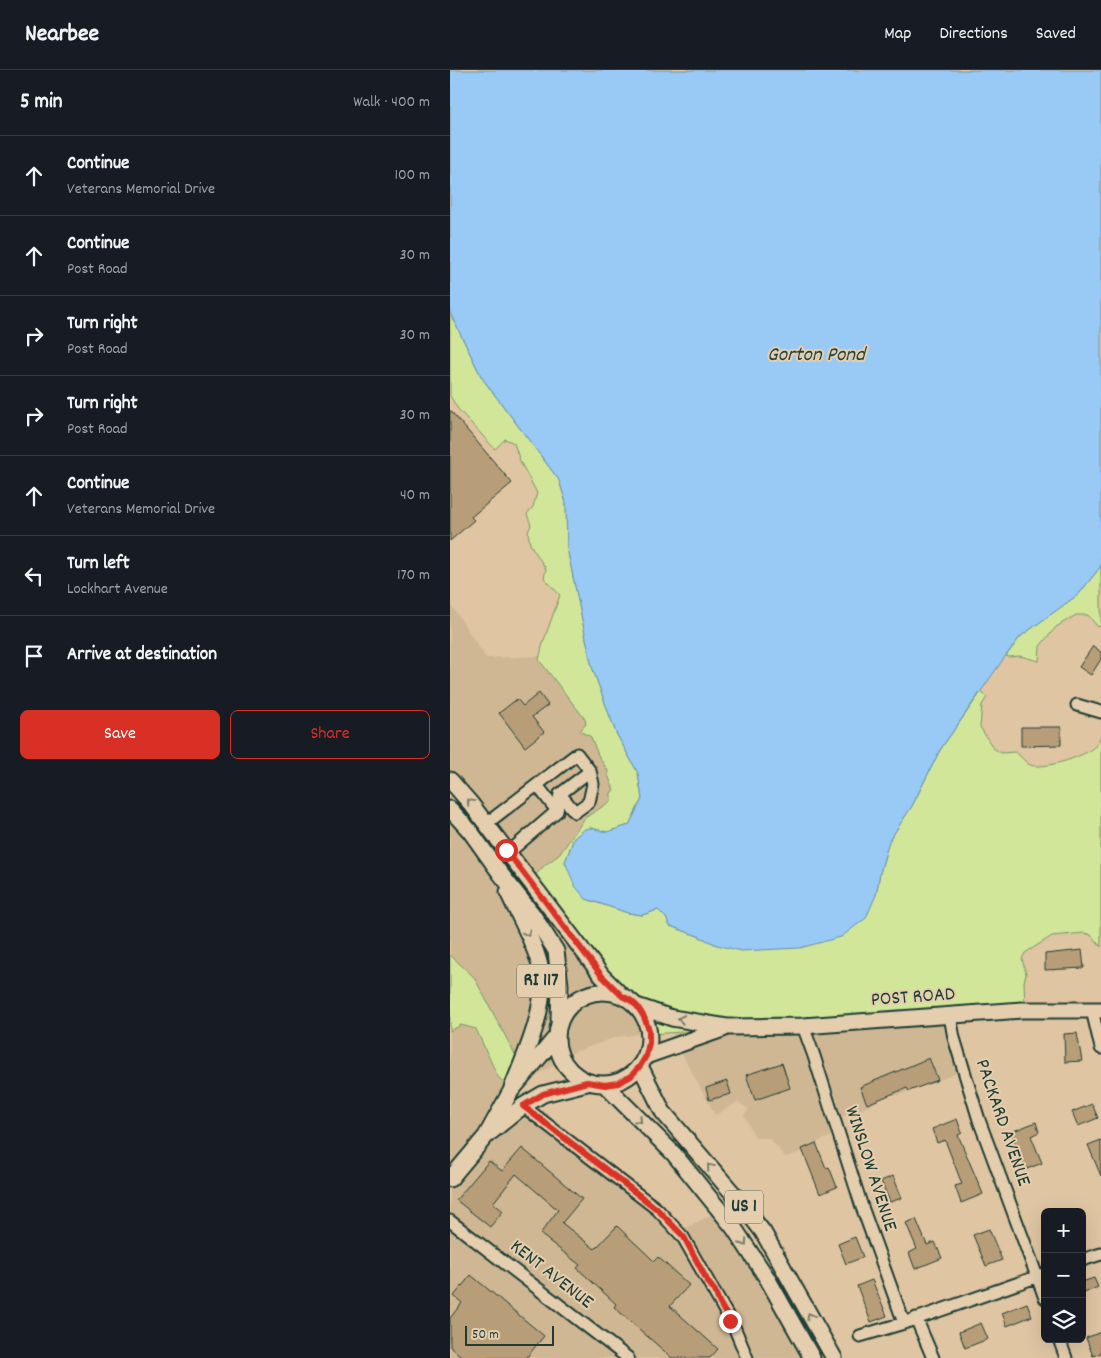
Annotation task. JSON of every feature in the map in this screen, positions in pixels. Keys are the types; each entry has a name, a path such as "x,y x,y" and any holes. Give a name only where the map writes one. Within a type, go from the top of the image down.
{"main road":[{"path":"450,780 471,804 602,976 622,996"},
{"path":"450,809 470,831 533,915 556,951 560,985 559,1021"},
{"name":"RI 117","path":"486,1136 510,1091 538,1021 542,989 540,967 500,873"},
{"name":"POST ROAD","path":"607,992 622,996 637,1006 649,1030 649,1043 643,1061 631,1076 618,1083 605,1085 587,1082 574,1075 564,1065 558,1051 556,1037 559,1021 567,1008 578,998 592,993 607,992"},
{"name":"POST ROAD","path":"637,1006 672,1018 727,1027 803,1026 1022,1010 1097,1010"},
{"name":"POST ROAD","path":"643,1061 694,1038 727,1027"},
{"path":"510,1091 556,1037"},
{"name":"US 1","path":"643,1061 653,1093 663,1112 736,1197 762,1232 834,1358"},
{"name":"RI 117","path":"450,1179 486,1136 523,1106 543,1094 587,1082"},
{"name":"US 1","path":"605,1085 674,1154 734,1228 767,1278 812,1358"}],"street":[{"path":"1077,705 1101,712"},
{"path":"486,824 576,754 590,772 594,784 589,802 575,812 560,794"},
{"path":"508,853 557,811 560,794 590,772"},
{"path":"537,785 557,811"},
{"path":"1097,1010 1101,1048"},
{"name":"PACKARD AVENUE","path":"950,1016 954,1038 979,1120 1041,1275"},
{"name":"WINSLOW AVENUE","path":"803,1026 862,1207 904,1322"},
{"path":"523,1106 657,1209 684,1237 735,1329 747,1358"},
{"name":"KENT AVENUE","path":"450,1221 628,1358"},
{"path":"1086,1259 1101,1254"},
{"path":"860,1336 1041,1275"},
{"path":"916,1318 933,1358"},
{"path":"1060,1343 1066,1358"}],"shaded area":[{"path":"450,603 486,658 540,656 539,660 585,719 598,755 608,771 614,790 611,793 611,801 585,818 559,855 545,865 597,963 645,1033 613,1038 576,1051 533,1079 519,1062 474,977 450,955"},
{"path":"948,1016 963,1071 899,1095 889,1095 855,1113 837,1118 838,1133 808,1146 805,1151 785,1157 768,1138 755,1138 744,1115 749,1109 738,1102 715,1115 673,1037 673,1033"},
{"path":"461,1025 476,1029 498,1077 517,1094 517,1100 657,1208 681,1230 723,1209 803,1358 450,1358 450,1031"}],"green space":[{"path":"450,313 482,378 559,480 566,503 567,548 592,667 616,733 638,773 642,799 629,825 607,832 591,828 586,829 574,838 565,862 586,899 628,913 642,915 658,910 666,918 670,926 717,945 876,895 889,841 912,806 940,750 981,692 987,697 982,705 980,727 993,748 1001,753 1016,752 1030,765 1044,766 1063,762 1081,755 1095,747 1101,735 1101,947 1091,935 1084,933 1052,936 1025,953 1022,959 1026,974 1024,982 1025,1009 645,1033 597,963 529,882 545,865 559,855 585,818 611,801 611,793 614,790 608,771 598,755 591,737 580,731 586,724 585,719 539,660 560,595 544,578 546,569 530,544 528,532 531,525 527,514 533,507 537,493 520,461 514,443 505,439 495,449 458,409 450,396"},
{"path":"1101,566 1101,627 1097,626 1088,615 1076,615 1056,627 1040,646 1039,661 1020,656 1006,656 1021,636 1079,594"},
{"path":"450,955 474,977 519,1062 533,1079 517,1094 498,1077 476,1029 461,1025 450,1031"}],"water":[{"name":"Gorton Pond","path":"450,70 1101,70 1101,566 1079,594 1021,636 1004,658 940,750 912,806 889,841 876,895 866,918 841,937 800,948 741,951 717,945 670,926 666,918 658,910 642,915 628,913 586,899 575,886 565,862 574,838 585,829 591,828 607,832 629,825 642,799 638,773 616,733 592,667 567,548 566,503 559,480 482,378 450,313"}],"building":[{"path":"450,410 512,483 471,517 474,520 450,541"},
{"path":"1093,646 1101,652 1101,659 1091,675 1079,667"},
{"path":"539,693 548,705 532,717 544,732 525,747 499,713 517,699 523,706"},
{"path":"1021,727 1061,727 1061,745 1021,746"},
{"path":"1082,950 1084,968 1045,970 1045,954"},
{"path":"1077,1033 1082,1061 1065,1062 1064,1034"},
{"path":"929,1058 938,1080 909,1091 907,1088 867,1104 860,1087"},
{"path":"782,1063 790,1088 755,1100 746,1075"},
{"path":"727,1081 731,1094 709,1100 706,1088"},
{"path":"1092,1104 1098,1118 1078,1126 1072,1112"},
{"path":"957,1119 962,1133 958,1135 983,1194 961,1203 955,1186 962,1184 945,1140 937,1143 932,1129"},
{"path":"1036,1122 1039,1132 1031,1136 1042,1163 1022,1171 1017,1158 1020,1157 1011,1132"},
{"path":"1101,1140 1101,1176 1088,1145"},
{"path":"816,1143 826,1168 829,1167 837,1187 820,1194 802,1149"},
{"path":"522,1148 582,1199 562,1223 595,1249 617,1226 654,1261 658,1257 689,1285 670,1306 718,1349 710,1358 672,1358 614,1307 616,1304 577,1268 580,1265 540,1234 558,1210 516,1174 493,1203 503,1211 490,1227 456,1200 489,1161 502,1171"},
{"path":"893,1176 902,1198 890,1202 881,1181"},
{"path":"916,1219 927,1245 935,1242 942,1258 915,1269 909,1253 917,1249 906,1223"},
{"path":"989,1229 1002,1260 986,1266 973,1235"},
{"path":"855,1237 863,1257 846,1264 838,1244"},
{"path":"471,1275 544,1336 526,1358 464,1358 450,1347 450,1318 462,1303 454,1296"},
{"path":"1094,1278 1098,1287 1086,1292 1086,1281"},
{"path":"872,1280 887,1316 871,1322 857,1286"},
{"path":"1027,1303 1032,1316 1007,1326 1002,1313"},
{"path":"981,1323 988,1339 965,1348 959,1332"},
{"path":"1101,1332 1101,1353 1093,1356 1086,1338"}],"route":[{"path":"506,850 602,976 622,996 637,1006 649,1030 646,1056 631,1076 618,1083 596,1085 587,1082 543,1094 523,1106 657,1209 672,1224 684,1237 730,1321"}]}
